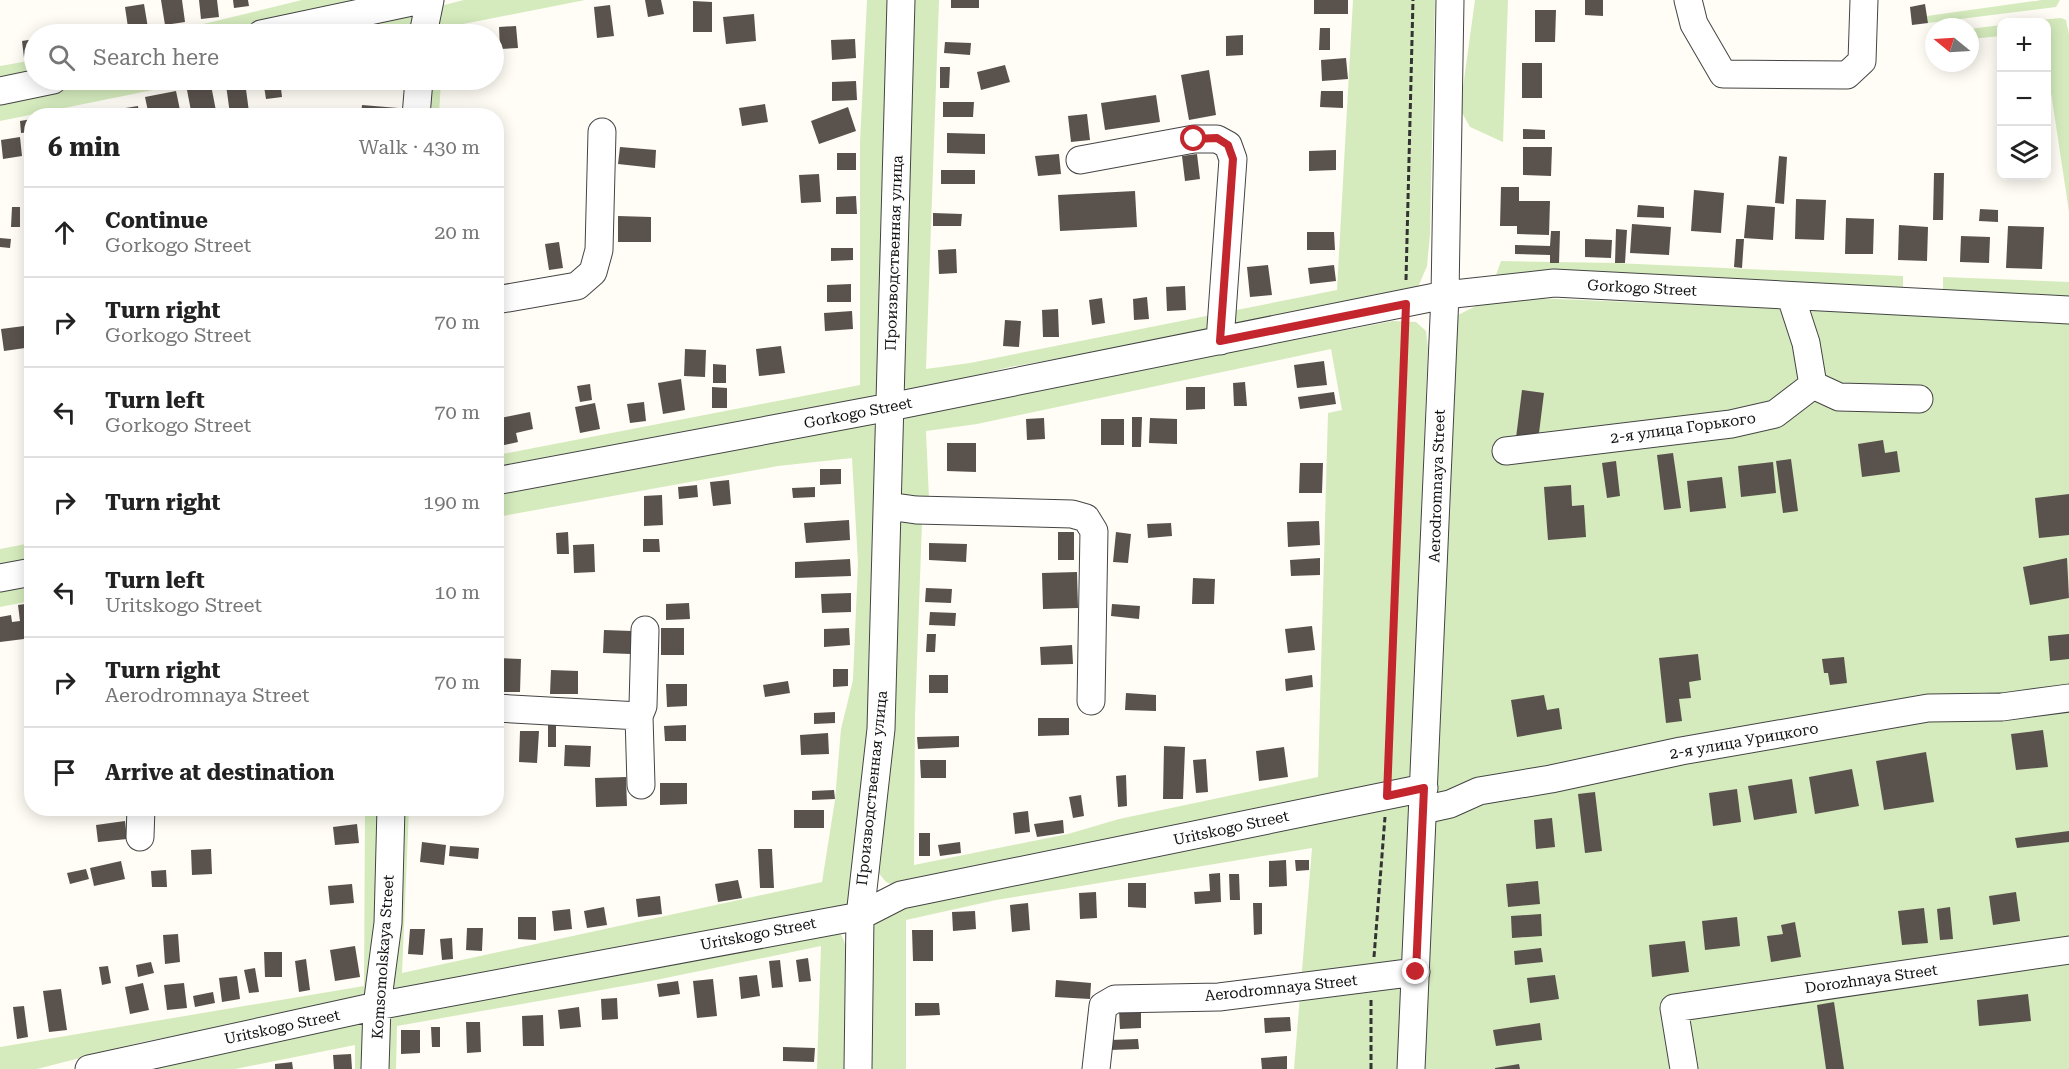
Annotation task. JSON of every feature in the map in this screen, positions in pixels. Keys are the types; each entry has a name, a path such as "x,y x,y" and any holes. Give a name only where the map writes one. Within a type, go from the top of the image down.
{"street":[{"path":"308,24 421,0"},
{"path":"425,24 430,0"},
{"name":"Производственная улица","path":"858,1069 860,916 881,729 901,0"},
{"name":"Aerodromnaya Street","path":"1411,1069 1445,295 1450,0"},
{"path":"1688,0 1695,24 1723,74 1847,75 1862,60 1864,0"},
{"path":"0,91 24,86"},
{"path":"417,108 418,90"},
{"path":"504,299 577,286 593,273 599,250 602,132"},
{"path":"1080,160 1194,139 1217,138 1228,145 1233,159 1220,341"},
{"name":"Gorkogo Street","path":"504,479 890,407 1445,295 1554,284 2069,310"},
{"path":"1791,297 1806,343 1813,385 1839,397 1919,399"},
{"name":"2-я улица Горького","path":"1506,451 1731,424 1775,414 1813,385"},
{"path":"888,506 916,510 1072,514 1086,518 1094,531 1091,701"},
{"path":"0,578 24,574"},
{"path":"641,785 639,716 643,706 645,630"},
{"name":"2-я улица Урицкого","path":"1423,799 1450,804 1479,791 1551,779 1681,751 1928,708 2002,707 2069,698"},
{"path":"504,708 639,716"},
{"name":"Uritskogo Street","path":"89,1069 377,1006 860,916 901,895 1387,796 1423,799"},
{"path":"140,837 141,816"},
{"name":"Komsomolskaya Street","path":"375,1069 377,1006 388,923 391,816"},
{"name":"Dorozhnaya Street","path":"1684,1069 1674,1008 2069,950"},
{"name":"Aerodromnaya Street","path":"1096,1069 1103,1006 1115,999 1219,997 1416,972"}],"path":[{"path":"1371,1069 1372,978 1382,889 1387,796 1406,304 1413,0"}],"green space":[{"path":"302,0 389,0 281,24 203,24"},
{"path":"464,0 585,0 463,24 432,24 436,7"},
{"path":"867,0 894,0 878,398 504,469 504,454 860,385 860,142"},
{"path":"911,0 939,0 926,369 970,363 1337,290 1353,0 1435,0 1430,234 1427,266 1418,287 1387,300 1010,367 909,392 900,383"},
{"path":"1475,0 1508,0 1503,142 1470,127 1460,109"},
{"path":"2042,0 2060,0 2056,7 1968,18 1927,18 1927,16"},
{"path":"410,14 416,22 416,24 352,24"},
{"path":"2051,19 2066,20 2069,34 2069,212 2051,93"},
{"path":"1997,26 1997,36 1979,38 1979,28"},
{"path":"24,62 24,77 0,82 0,66"},
{"path":"38,90 153,90 64,108 24,108 24,116 0,121 0,98"},
{"path":"425,90 440,90 439,108 424,108"},
{"path":"1501,261 1615,263 1903,276 1903,293 1534,279 1496,275"},
{"path":"1943,277 2069,282 2069,301 1943,297"},
{"path":"1533,298 2069,320 2069,1069 1424,1069 1458,315 1480,304"},
{"path":"1393,321 1416,322 1426,331 1428,347 1411,766 1408,779 900,888 886,882 877,871 899,419 911,413","holes":["1331,349 1342,410 1328,413 1318,777 1119,819 1068,834 914,865 915,716 922,523 929,499 926,431 977,424"]},
{"path":"862,422 874,425 880,442 868,747 851,902 837,909 405,992 393,987 400,816 409,816 402,973 822,882 835,800 841,729 853,680 858,563 852,458 778,466 504,516 504,490"},
{"path":"24,544 24,560 0,565 0,549"},
{"path":"24,581 24,602 0,607 0,586"},
{"path":"1399,801 1410,807 1403,1069 1294,1069 1312,848 996,900 906,920 906,1069 865,1069 868,929 880,912"},
{"path":"365,816 386,816 383,867 367,1000 142,1042 37,1069 0,1069 0,1047 364,986"},
{"path":"839,932 844,942 849,975 847,1069 817,1069 821,946 646,982 397,1026 396,1069 382,1069 383,1022 396,1015"},
{"path":"366,1020 369,1069 355,1069 355,1045 235,1069 118,1069"}],"building":[{"path":"161,0 182,0 185,22 165,24"},
{"path":"199,0 217,0 219,17 201,19"},
{"path":"233,0 248,0 249,6 234,8"},
{"path":"645,0 661,0 664,14 648,17"},
{"path":"951,0 979,0 979,8 951,8"},
{"path":"1314,0 1348,0 1348,14 1314,14"},
{"path":"1585,0 1603,0 1603,16 1585,15"},
{"path":"693,1 712,2 712,32 693,32"},
{"path":"144,4 147,24 128,24 125,7"},
{"path":"1925,4 1927,18 1925,18 1925,23 1912,25 1910,7"},
{"path":"610,5 614,36 597,38 594,7"},
{"path":"1535,10 1556,10 1555,42 1535,42"},
{"path":"754,14 756,41 726,44 723,17"},
{"path":"516,26 518,48 504,49 504,27"},
{"path":"1320,28 1330,28 1330,50 1319,50"},
{"path":"1243,35 1243,55 1226,56 1226,36"},
{"path":"855,39 856,58 832,60 831,40"},
{"path":"945,42 971,43 970,55 944,53"},
{"path":"1346,58 1348,79 1322,81 1321,60"},
{"path":"1522,63 1542,63 1542,98 1522,98"},
{"path":"1005,65 1010,82 981,90 977,72"},
{"path":"940,67 950,67 949,88 940,88"},
{"path":"1209,70 1216,115 1189,120 1181,75"},
{"path":"856,81 857,100 832,101 832,82"},
{"path":"187,90 212,90 215,108 190,108"},
{"path":"227,90 246,90 248,108 229,108"},
{"path":"265,90 281,90 282,97 266,99"},
{"path":"176,91 180,108 147,108 145,97"},
{"path":"1321,91 1343,91 1343,108 1320,107"},
{"path":"1156,95 1160,122 1105,130 1101,103"},
{"path":"943,102 974,102 973,117 943,117"},
{"path":"765,104 768,122 742,126 739,108"},
{"path":"362,105 398,108 362,108"},
{"path":"848,107 856,131 819,144 811,121"},
{"path":"1087,114 1090,140 1071,142 1068,116"},
{"path":"24,120 24,133 21,133 20,121"},
{"path":"1523,129 1545,130 1545,139 1523,139"},
{"path":"947,133 985,134 985,154 947,153"},
{"path":"20,137 22,156 3,159 1,140"},
{"path":"620,147 656,150 655,168 618,164"},
{"path":"1523,147 1552,147 1551,176 1523,175"},
{"path":"1336,150 1336,170 1309,171 1309,151"},
{"path":"837,153 856,153 856,170 837,170"},
{"path":"1059,154 1061,174 1038,176 1035,156"},
{"path":"1197,154 1200,179 1185,181 1182,156"},
{"path":"1779,156 1787,157 1784,204 1775,203"},
{"path":"941,170 975,170 975,184 941,184"},
{"path":"1934,173 1944,173 1943,220 1933,220"},
{"path":"819,174 821,202 801,203 799,175"},
{"path":"1501,187 1519,187 1519,201 1550,201 1549,235 1517,234 1517,226 1500,226"},
{"path":"1694,190 1724,193 1721,233 1691,231"},
{"path":"1135,191 1137,227 1060,231 1058,195"},
{"path":"856,196 857,214 836,214 836,197"},
{"path":"1796,199 1826,200 1824,240 1795,239"},
{"path":"1638,205 1664,207 1664,218 1637,217"},
{"path":"1747,205 1775,207 1773,240 1744,238"},
{"path":"12,207 20,207 20,227 11,227"},
{"path":"1980,209 1998,210 1998,222 1979,221"},
{"path":"933,213 962,214 961,226 933,226"},
{"path":"618,216 651,217 651,242 618,242"},
{"path":"1846,218 1874,219 1873,254 1845,254"},
{"path":"1632,224 1671,227 1669,255 1630,253"},
{"path":"1899,225 1928,227 1927,261 1898,260"},
{"path":"2008,226 2044,227 2042,269 2006,268"},
{"path":"1616,229 1627,230 1625,263 1615,263"},
{"path":"1551,231 1560,231 1559,263 1550,263 1550,255 1515,254 1515,245 1550,246"},
{"path":"1307,232 1334,232 1335,250 1307,250"},
{"path":"1961,236 1990,237 1989,263 1960,262"},
{"path":"0,238 11,239 10,248 0,247"},
{"path":"1585,239 1612,240 1611,258 1585,257"},
{"path":"1736,239 1744,239 1742,268 1734,267"},
{"path":"559,242 563,268 549,270 545,244"},
{"path":"831,248 853,248 853,260 831,261"},
{"path":"956,249 957,273 939,274 938,250"},
{"path":"1268,265 1272,295 1250,297 1247,267"},
{"path":"1334,265 1336,281 1310,284 1308,268"},
{"path":"851,284 851,302 827,302 827,285"},
{"path":"1185,286 1186,310 1167,311 1166,287"},
{"path":"1147,297 1149,319 1134,320 1133,299"},
{"path":"1102,298 1105,323 1092,325 1089,300"},
{"path":"1058,309 1059,337 1043,337 1042,310"},
{"path":"852,311 853,329 825,331 824,313"},
{"path":"1005,320 1021,321 1019,347 1003,346"},
{"path":"24,326 24,348 4,351 1,329"},
{"path":"781,346 785,373 759,376 756,349"},
{"path":"685,349 706,350 705,377 684,376"},
{"path":"1324,361 1327,385 1297,388 1294,365"},
{"path":"713,364 726,365 726,383 713,383"},
{"path":"681,379 685,410 663,414 658,383"},
{"path":"1245,382 1247,406 1234,406 1233,383"},
{"path":"590,384 592,400 580,402 577,386"},
{"path":"712,387 727,388 727,408 712,408"},
{"path":"1186,387 1205,387 1205,409 1186,410"},
{"path":"1522,390 1544,393 1538,441 1516,438"},
{"path":"1334,392 1336,404 1300,409 1298,397"},
{"path":"644,402 646,421 630,423 627,404"},
{"path":"595,403 600,429 580,433 575,407"},
{"path":"530,412 533,429 516,433 518,442 504,445 504,417"},
{"path":"1132,417 1142,417 1141,447 1132,447"},
{"path":"1044,418 1045,439 1027,440 1026,419"},
{"path":"1150,418 1177,419 1177,444 1149,443"},
{"path":"1101,419 1124,419 1124,445 1101,445"},
{"path":"1883,440 1885,453 1897,451 1900,472 1862,477 1858,444"},
{"path":"947,443 976,443 976,472 947,471"},
{"path":"1673,453 1681,508 1664,510 1657,455"},
{"path":"1791,459 1798,511 1783,513 1776,461"},
{"path":"1616,461 1620,496 1607,498 1602,463"},
{"path":"1773,462 1776,493 1741,497 1738,466"},
{"path":"1300,463 1323,463 1322,493 1299,493"},
{"path":"820,469 841,469 841,484 820,485"},
{"path":"1722,477 1726,508 1690,512 1687,481"},
{"path":"729,480 731,504 713,506 710,482"},
{"path":"697,485 698,497 679,499 678,487"},
{"path":"1571,485 1572,506 1584,505 1586,537 1548,540 1544,487"},
{"path":"815,487 815,497 793,498 792,488"},
{"path":"2069,494 2069,535 2039,538 2035,498"},
{"path":"662,495 663,525 644,526 644,496"},
{"path":"849,520 850,540 806,543 804,523"},
{"path":"1319,521 1320,545 1288,547 1287,522"},
{"path":"1171,523 1172,536 1148,538 1147,524"},
{"path":"568,532 569,554 557,554 556,533"},
{"path":"1058,532 1074,532 1074,560 1058,560"},
{"path":"1116,532 1131,534 1128,563 1113,562"},
{"path":"643,539 659,539 660,552 643,552"},
{"path":"929,543 967,544 966,562 929,560"},
{"path":"594,544 595,572 574,573 573,545"},
{"path":"1320,558 1320,575 1291,576 1290,560"},
{"path":"2067,558 2069,598 2030,605 2023,567"},
{"path":"850,559 851,576 795,578 795,562"},
{"path":"1077,572 1078,608 1043,609 1042,573"},
{"path":"1193,578 1215,579 1214,604 1192,604"},
{"path":"926,588 952,589 951,603 925,602"},
{"path":"851,593 851,612 822,613 821,594"},
{"path":"689,603 690,619 666,620 666,604"},
{"path":"24,604 24,639 0,642 0,617 11,615 12,622 20,621 18,605"},
{"path":"1112,604 1140,606 1139,619 1111,616"},
{"path":"930,612 956,613 955,626 929,625"},
{"path":"1312,626 1315,650 1288,653 1285,629"},
{"path":"661,628 684,628 684,655 661,655"},
{"path":"849,628 850,645 824,647 824,629"},
{"path":"604,630 632,631 631,654 603,653"},
{"path":"927,634 936,634 935,652 926,652"},
{"path":"2069,634 2069,659 2050,661 2048,636"},
{"path":"1072,645 1073,664 1041,665 1040,647"},
{"path":"1698,654 1701,680 1689,682 1691,698 1679,699 1682,721 1666,723 1659,658"},
{"path":"1844,657 1847,683 1830,685 1828,673 1824,673 1822,659"},
{"path":"504,658 521,659 520,692 504,692"},
{"path":"833,669 848,669 848,686 833,687"},
{"path":"551,670 578,671 578,694 550,694"},
{"path":"929,675 948,675 948,693 929,693"},
{"path":"1312,675 1313,687 1286,691 1285,679"},
{"path":"788,681 790,693 765,697 763,685"},
{"path":"666,684 687,684 687,706 667,707"},
{"path":"1126,693 1156,695 1156,711 1125,710"},
{"path":"1544,695 1547,710 1559,708 1562,729 1517,737 1511,700"},
{"path":"835,712 835,723 814,724 814,713"},
{"path":"1038,718 1069,718 1069,735 1038,736"},
{"path":"548,725 556,725 556,747 548,747"},
{"path":"686,725 686,741 665,741 664,726"},
{"path":"2043,730 2048,767 2016,770 2011,734"},
{"path":"520,731 539,731 537,763 519,762"},
{"path":"828,733 829,754 801,755 800,735"},
{"path":"959,736 959,747 918,749 917,737"},
{"path":"565,745 591,746 590,767 564,766"},
{"path":"1164,746 1185,747 1183,799 1163,799"},
{"path":"1284,747 1288,777 1259,781 1256,751"},
{"path":"1926,752 1934,802 1884,810 1876,761"},
{"path":"1206,759 1208,792 1196,793 1193,760"},
{"path":"920,760 946,760 946,778 921,778"},
{"path":"1852,769 1859,806 1815,814 1809,777"},
{"path":"1126,775 1127,806 1118,807 1116,776"},
{"path":"626,777 627,806 596,807 595,778"},
{"path":"1792,779 1797,813 1754,820 1748,786"},
{"path":"660,783 687,783 687,804 660,805"},
{"path":"1737,789 1741,822 1713,826 1709,793"},
{"path":"834,790 835,799 812,800 812,791"},
{"path":"1595,792 1602,851 1585,853 1578,794"},
{"path":"1081,795 1084,816 1073,818 1069,797"},
{"path":"794,810 824,810 824,828 794,828"},
{"path":"1028,811 1030,832 1015,834 1013,813"},
{"path":"1552,818 1555,847 1536,849 1534,820"},
{"path":"1063,820 1064,833 1037,837 1034,824"},
{"path":"125,821 127,839 98,842 96,825"},
{"path":"357,824 359,843 335,845 333,827"},
{"path":"2069,831 2069,842 2017,848 2015,838"},
{"path":"919,833 930,833 930,856 919,856"},
{"path":"422,842 446,845 444,865 420,862"},
{"path":"960,842 961,853 940,856 938,845"},
{"path":"450,846 479,848 478,859 449,856"},
{"path":"211,849 212,874 192,875 191,850"},
{"path":"758,849 772,849 774,888 760,888"},
{"path":"1286,860 1287,886 1269,887 1269,861"},
{"path":"1295,860 1309,860 1309,870 1296,871"},
{"path":"121,861 125,879 94,886 90,868"},
{"path":"86,869 89,879 70,884 67,873"},
{"path":"166,870 167,887 152,887 151,871"},
{"path":"1220,873 1221,902 1195,904 1194,892 1210,891 1209,874"},
{"path":"1229,874 1239,874 1240,900 1230,900"},
{"path":"738,880 742,898 718,902 715,884"},
{"path":"1538,881 1540,904 1508,907 1506,884"},
{"path":"1128,883 1146,883 1146,908 1128,907"},
{"path":"352,884 354,903 330,905 328,886"},
{"path":"1096,892 1097,918 1080,919 1079,893"},
{"path":"2016,892 2020,921 1993,925 1989,896"},
{"path":"660,896 662,914 638,917 636,899"},
{"path":"1028,903 1030,930 1012,932 1010,905"},
{"path":"1253,903 1262,903 1262,934 1254,935"},
{"path":"604,907 607,925 587,928 584,911"},
{"path":"1950,907 1953,939 1940,940 1937,909"},
{"path":"1924,908 1928,943 1902,945 1898,911"},
{"path":"570,909 572,929 554,931 552,911"},
{"path":"975,911 976,929 953,931 952,912"},
{"path":"1541,914 1542,936 1512,938 1511,916"},
{"path":"518,917 536,917 536,940 518,939"},
{"path":"1737,917 1740,946 1705,950 1702,921"},
{"path":"1795,922 1801,957 1771,962 1767,936 1783,934 1781,925"},
{"path":"467,928 483,928 482,951 466,950"},
{"path":"410,929 425,929 423,955 408,954"},
{"path":"912,930 933,930 933,961 913,961"},
{"path":"178,934 180,962 165,964 163,935"},
{"path":"452,938 453,959 442,960 440,939"},
{"path":"1685,941 1689,972 1652,977 1649,945"},
{"path":"355,946 360,977 335,981 330,950"},
{"path":"1541,948 1543,962 1515,965 1514,951"},
{"path":"264,952 282,952 282,977 265,977"},
{"path":"808,958 811,981 799,982 796,960"},
{"path":"306,959 310,990 299,992 295,961"},
{"path":"780,960 783,987 772,988 769,961"},
{"path":"151,962 154,973 138,977 136,965"},
{"path":"108,966 111,983 102,985 99,967"},
{"path":"255,968 259,992 249,993 244,970"},
{"path":"757,975 760,996 741,999 739,977"},
{"path":"1555,975 1559,999 1530,1003 1527,978"},
{"path":"237,976 240,999 222,1002 219,978"},
{"path":"713,979 717,1016 697,1018 693,981"},
{"path":"1056,980 1091,983 1090,999 1055,997"},
{"path":"678,981 680,994 659,997 657,984"},
{"path":"143,983 149,1010 130,1014 125,987"},
{"path":"184,983 187,1008 167,1010 164,985"},
{"path":"61,989 67,1030 49,1032 43,991"},
{"path":"213,992 215,1003 195,1007 193,996"},
{"path":"2028,994 2031,1021 1979,1026 1977,1000"},
{"path":"617,998 618,1019 602,1020 601,999"},
{"path":"1834,1002 1844,1069 1826,1069 1817,1005"},
{"path":"915,1003 939,1003 940,1015 915,1016"},
{"path":"24,1006 28,1037 17,1039 13,1007"},
{"path":"579,1007 581,1027 560,1029 558,1010"},
{"path":"1119,1010 1141,1010 1141,1028 1120,1029"},
{"path":"543,1015 544,1046 523,1046 522,1016"},
{"path":"1290,1017 1291,1031 1265,1033 1264,1018"},
{"path":"466,1022 480,1022 481,1052 467,1053"},
{"path":"1540,1023 1542,1040 1496,1046 1493,1030"},
{"path":"431,1027 440,1027 440,1047 432,1047"},
{"path":"401,1030 420,1030 420,1053 401,1054"},
{"path":"1138,1039 1139,1049 1110,1050 1110,1040"},
{"path":"783,1047 815,1048 814,1062 783,1061"},
{"path":"351,1054 352,1069 334,1069 333,1055"},
{"path":"1287,1056 1287,1069 1262,1069 1261,1058"},
{"path":"292,1062 293,1069 275,1069 275,1064"},
{"path":"1519,1064 1520,1069 1495,1069 1495,1068"}],"route":[{"path":"1194,139 1217,138 1228,145 1233,159 1220,341 1406,304 1387,796 1424,788 1416,972"}]}
